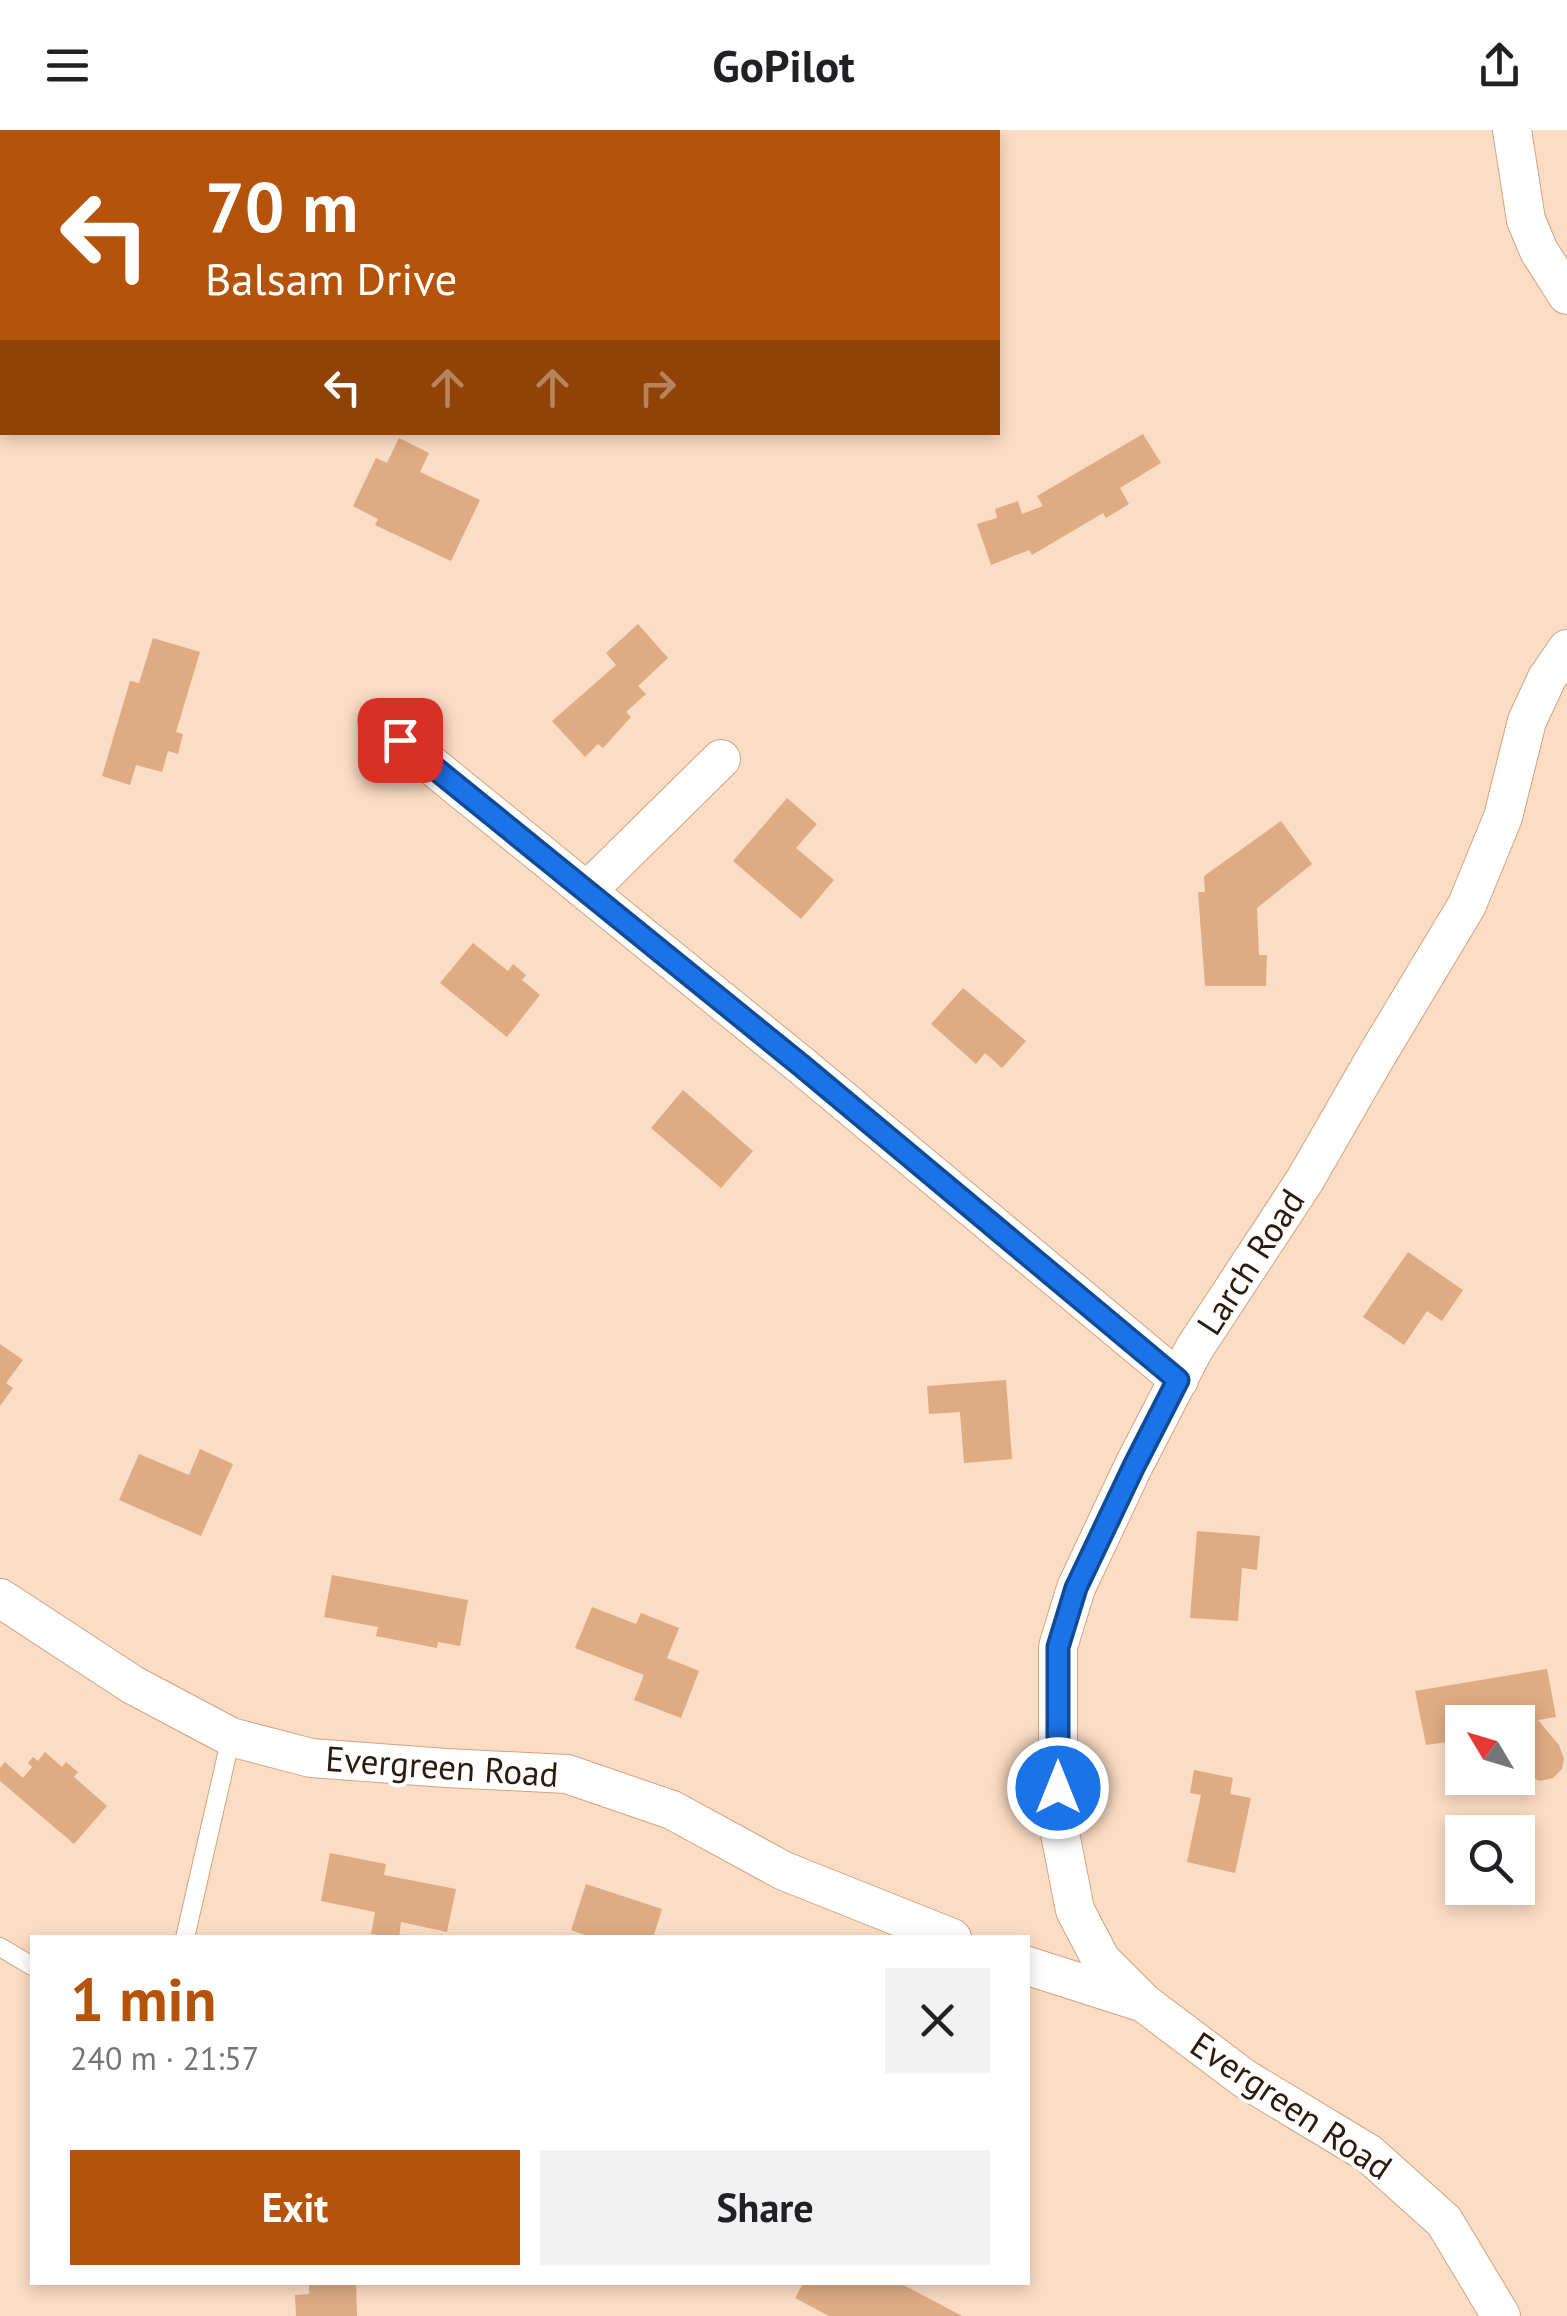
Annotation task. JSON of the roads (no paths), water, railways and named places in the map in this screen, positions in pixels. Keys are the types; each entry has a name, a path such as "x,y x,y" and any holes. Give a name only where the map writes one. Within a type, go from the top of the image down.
{"street":[{"path":"1512,130 1526,220 1539,251 1567,296"},
{"name":"Larch Road","path":"1144,2003 1100,1960 1075,1910 1058,1823 1058,1647 1076,1588 1194,1349 1305,1180 1468,905 1503,817 1533,708 1546,678 1567,649"},
{"path":"377,721 802,1066 1178,1380"},
{"path":"587,891 721,760"},
{"name":"Evergreen Road","path":"0,1598 132,1685 231,1737 310,1758 566,1774 672,1810 784,1871 944,1935"},
{"name":"Evergreen Road","path":"1030,1967 1144,2003 1245,2079 1368,2153 1444,2221 1501,2316"}],"lane":[{"path":"185,1935 231,1737"},
{"path":"0,1948 30,1965"}]}
